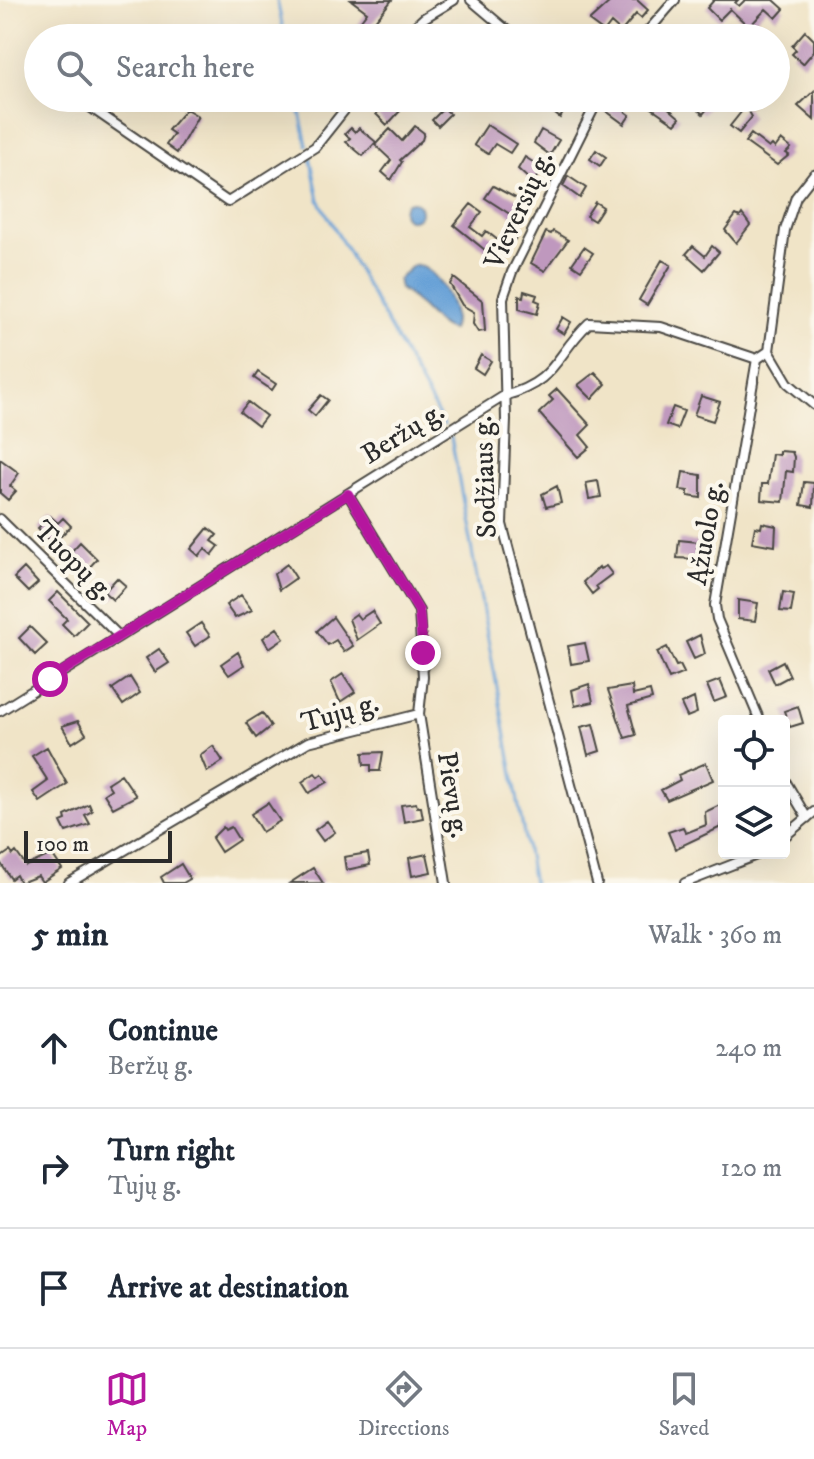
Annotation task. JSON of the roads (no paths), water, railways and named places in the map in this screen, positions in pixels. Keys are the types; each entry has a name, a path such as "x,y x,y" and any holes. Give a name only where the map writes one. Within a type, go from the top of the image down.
{"street":[{"path":"417,24 454,0"},
{"path":"471,0 499,24"},
{"path":"654,24 675,0"},
{"path":"97,112 228,202 315,147 343,112"},
{"name":"Vieversių g.","path":"504,396 503,298 512,272 592,112"},
{"path":"814,174 796,197 790,212 769,351 788,383 814,405"},
{"name":"Sodžiaus g.","path":"597,883 502,524 504,396 528,389 547,376 582,329 594,320 661,327 757,359"},
{"path":"757,359 769,351"},
{"name":"Ąžuolo g.","path":"757,359 715,605 717,619 757,715"},
{"name":"Beržų g.","path":"0,711 504,396"},
{"name":"Tujų g.","path":"69,883 308,742 419,714 423,677 419,611 348,494"},
{"name":"Tuopų g.","path":"0,519 118,635"},
{"name":"Pievų g.","path":"419,714 446,883"},
{"path":"790,787 811,815 790,832"},
{"path":"685,883 747,859"}],"water":[{"path":"412,202 421,211 412,220 403,211"},
{"path":"414,265 431,272 445,290 453,312 452,330 440,324 400,289 398,279"}],"waterway":[{"path":"277,0 282,24"},
{"path":"300,112 307,145"},
{"path":"310,156 319,200 444,425"},
{"path":"451,437 533,883"}]}
